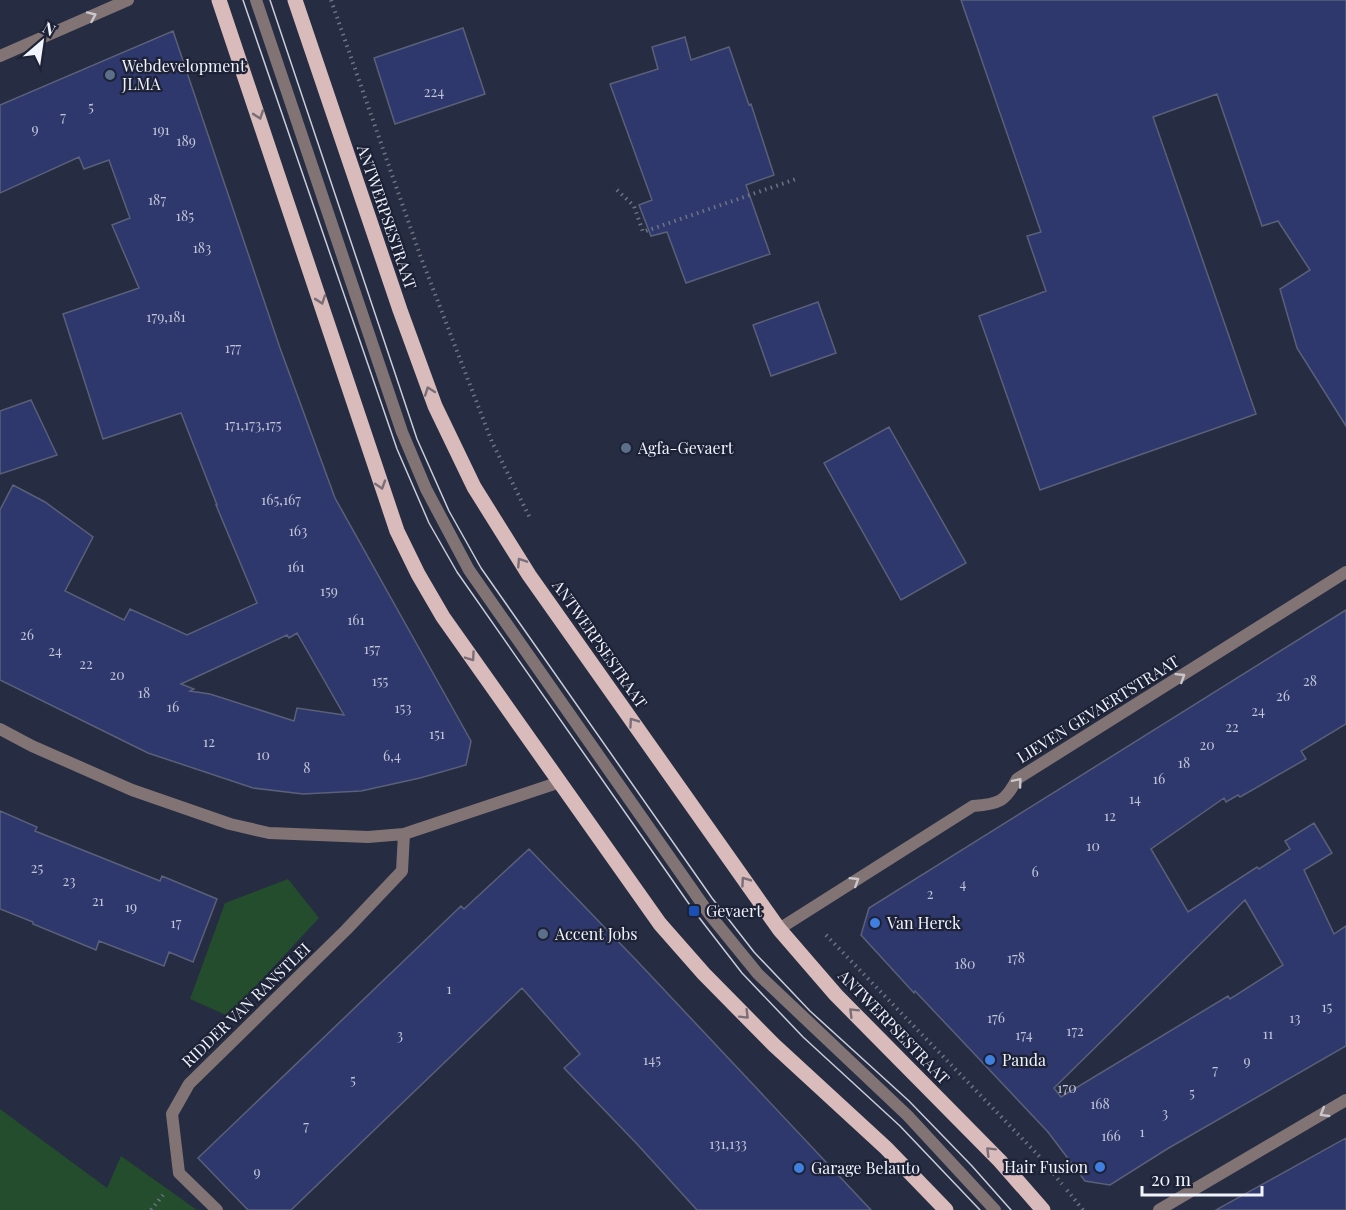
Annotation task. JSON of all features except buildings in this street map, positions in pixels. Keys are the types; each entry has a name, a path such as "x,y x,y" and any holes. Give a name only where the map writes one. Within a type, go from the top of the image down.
{"main road":[{"path":"219,0 397,531 443,617 660,924 704,974 774,1045 886,1148 946,1210"},
{"name":"ANTWERPSESTRAAT","path":"295,0 411,342 435,406 463,466 499,529 529,575 779,929 836,995 1000,1161 1042,1210"}],"street":[{"path":"0,56 128,0"},
{"path":"256,0 402,432 426,489 469,570 710,915 758,974 909,1116 995,1210"},
{"name":"LIEVEN GEVAERTSTRAAT","path":"779,929 973,806 991,804 1008,796 1017,779 1346,572"},
{"path":"0,729 32,746 132,790 230,824 269,833 368,837 404,834 560,782"},
{"name":"RIDDER VAN RANSTLEI","path":"218,1210 179,1173 172,1114 189,1084 346,930 402,871 404,834"},
{"path":"1159,1210 1346,1100"}],"path":[{"path":"331,0 420,255 492,442 532,522"},
{"path":"617,190 634,206 643,232 796,179"},
{"path":"805,913 1038,1155 1083,1210"}],"green space":[{"path":"288,879 319,918 228,1016 190,999 225,903"},
{"path":"0,1109 107,1188 121,1156 197,1210 0,1210"}],"tram line":[{"path":"243,0 397,449 429,523 457,572 694,911 742,973 803,1037 900,1126 980,1210"},
{"path":"270,0 417,439 449,511 481,568 712,898 754,952 810,1011 909,1101 1011,1210"}],"place":[{"name":"Webdevelopment JLMA","path":"110,75"},
{"name":"Agfa-Gevaert","path":"626,448"},
{"name":"Gevaert","path":"694,911"},
{"name":"Van Herck","path":"875,923"},
{"name":"Accent Jobs","path":"543,934"},
{"name":"Panda","path":"990,1060"},
{"name":"Hair Fusion","path":"1100,1167"},
{"name":"Garage Belauto","path":"799,1168"}]}
